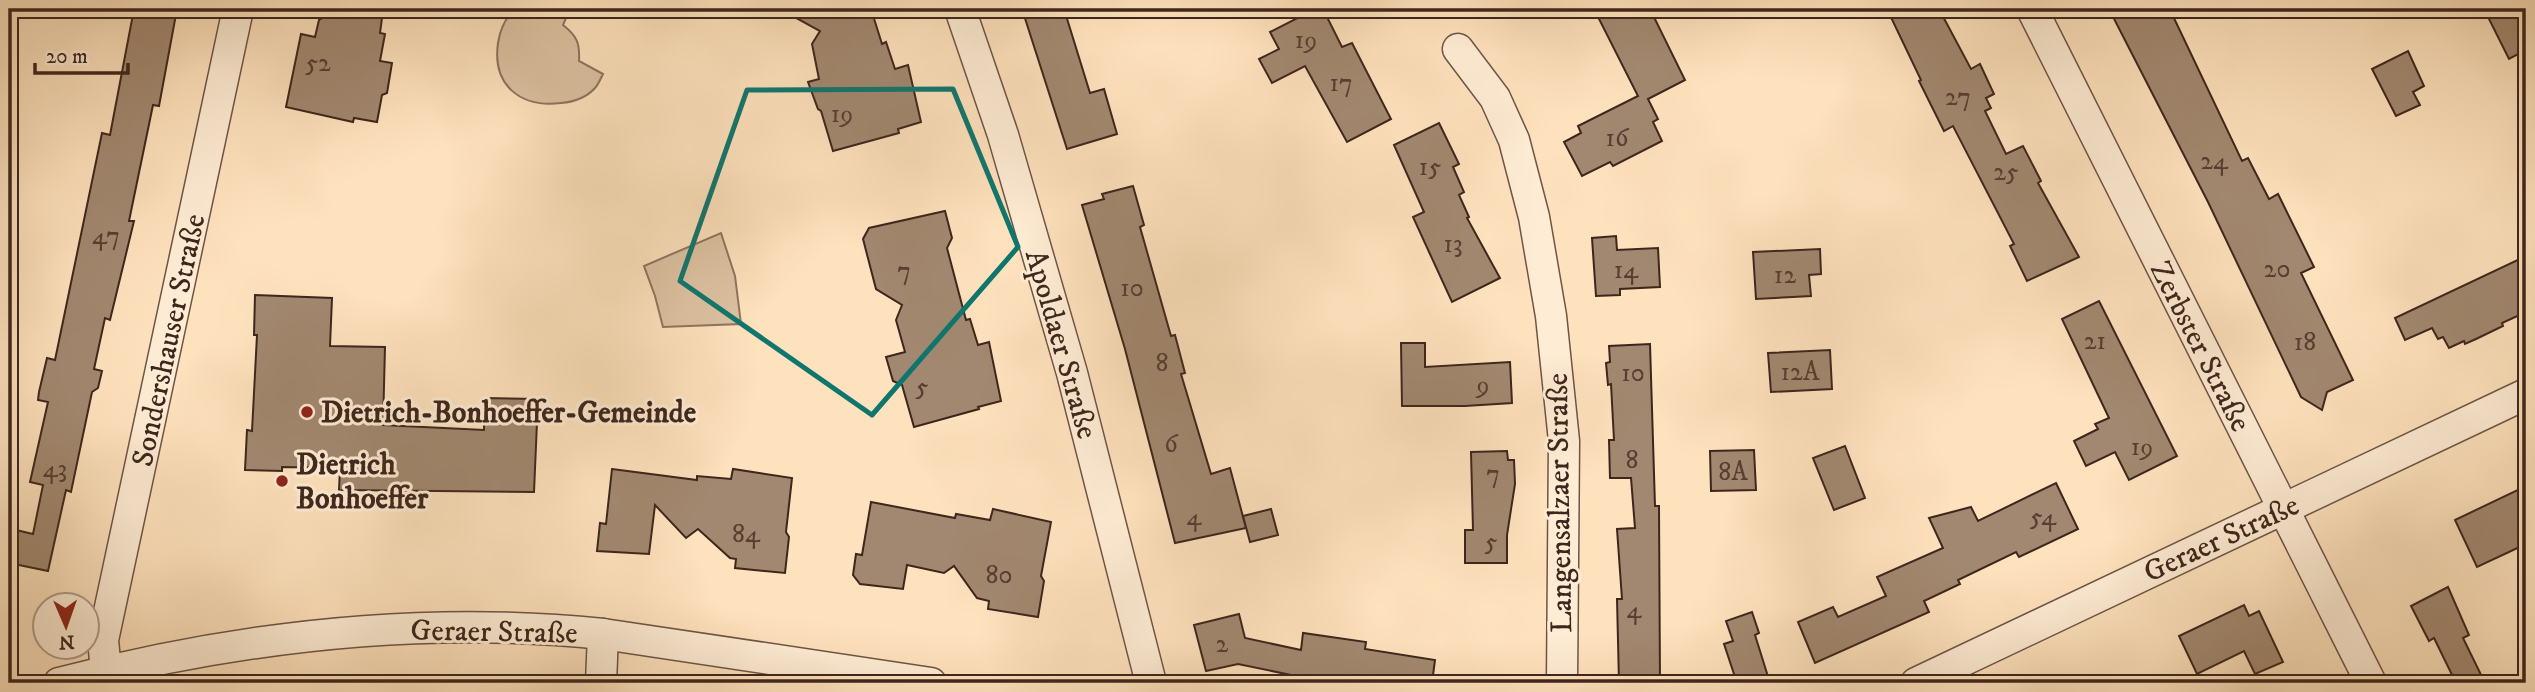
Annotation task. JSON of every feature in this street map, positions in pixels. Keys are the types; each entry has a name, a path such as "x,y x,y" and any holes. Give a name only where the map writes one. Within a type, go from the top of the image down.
{"street":[{"name":"Sondershauser Straße","path":"106,671 103,640 239,9"},
{"name":"Apoldaer Straße","path":"960,9 1007,146 1069,362 1151,683"},
{"name":"Zerbster Straße","path":"2032,9 2371,683"},
{"name":"Langensalzaer Straße","path":"1458,48 1495,98 1517,148 1534,217 1552,316 1564,441 1562,683"},
{"name":"Geraer Straße","path":"1916,683 2526,394"},
{"name":"Geraer Straße","path":"59,683 106,671 264,641 376,629 468,627 603,634 931,683"},
{"path":"601,683 603,634"}],"highlighted area":[{"path":"953,89 1018,247 872,415 680,281 747,90"}],"shaded area":[{"path":"515,9 570,9 563,25 577,40 579,61 603,74 591,91 575,100 546,104 533,102 512,91 504,82 497,58 502,29"},
{"path":"721,233 735,276 741,324 663,327 644,266"}],"building":[{"path":"134,9 177,9 159,106 153,105 129,221 134,221 110,320 105,318 94,369 102,371 98,388 92,392 71,492 66,490 48,571 9,563 16,530 33,534 43,485 30,482 48,402 38,400 39,392 47,358 55,360 102,133 110,135"},
{"path":"325,9 379,9 378,18 382,18 380,33 385,34 380,61 392,63 387,93 382,95 377,122 354,118 353,122 286,107 301,34 315,37"},
{"path":"780,9 871,9 882,44 886,42 895,69 908,65 921,122 898,129 899,133 833,151 821,111 808,82 819,79 812,44 820,31"},
{"path":"1022,9 1064,9 1090,93 1104,89 1117,134 1067,149"},
{"path":"1315,9 1323,9 1342,47 1352,43 1391,119 1347,142 1305,66 1272,83 1259,59 1279,49 1270,32"},
{"path":"1594,9 1650,9 1685,80 1648,99 1658,119 1653,122 1662,141 1613,166 1610,162 1582,176 1564,142 1581,133 1578,126 1638,96"},
{"path":"1887,9 1939,9 1971,69 1980,64 1994,94 1986,98 1991,108 1985,111 2006,154 2023,146 2041,181 2038,183 2079,257 2027,281 2010,246 2014,244 1953,126 1944,131"},
{"path":"2109,9 2164,9 2168,18 2173,16 2242,161 2248,158 2269,199 2278,194 2314,267 2301,273 2353,380 2327,392 2322,410 2301,397 2208,202"},
{"path":"2484,9 2526,9 2526,50 2509,59"},
{"path":"2408,51 2424,86 2413,92 2420,105 2396,116 2372,69"},
{"path":"1439,123 1459,164 1453,167 1464,192 1459,195 1469,217 1467,218 1500,278 1452,302 1413,217 1424,212 1394,145"},
{"path":"1133,186 1144,225 1140,227 1171,336 1175,335 1185,373 1181,374 1211,474 1230,468 1246,528 1175,543 1125,349 1082,205 1104,199 1102,194"},
{"path":"945,211 952,238 947,248 966,320 970,319 978,345 989,342 1001,401 914,427 902,385 893,381 886,357 905,352 896,320 902,305 876,289 863,239 869,228"},
{"path":"1616,236 1617,250 1658,248 1660,287 1620,289 1620,295 1596,296 1592,238"},
{"path":"1820,249 1821,274 1809,275 1811,296 1756,299 1753,252"},
{"path":"2526,256 2526,312 2476,339 2449,348 2443,337 2438,339 2432,328 2405,340 2395,318"},
{"path":"255,295 332,298 330,346 385,347 383,425 484,430 484,398 538,399 534,492 339,490 340,468 282,467 282,471 245,470 247,430 252,431 257,335 254,335"},
{"path":"2099,301 2177,456 2129,480 2115,452 2086,466 2074,441 2098,429 2095,424 2109,418 2062,319"},
{"path":"1401,343 1425,343 1425,367 1510,362 1512,403 1402,406"},
{"path":"1650,344 1655,506 1659,506 1660,683 1619,683 1617,599 1622,599 1617,529 1635,528 1631,478 1610,478 1609,440 1614,440 1611,384 1608,385 1606,363 1610,362 1609,346"},
{"path":"1830,350 1832,389 1771,392 1768,353"},
{"path":"1845,446 1865,498 1834,510 1813,458"},
{"path":"1754,450 1756,490 1711,491 1710,451"},
{"path":"1507,451 1508,460 1514,460 1515,484 1507,535 1507,563 1465,563 1465,530 1473,530 1471,452"},
{"path":"612,469 697,480 697,476 731,479 733,469 792,478 785,573 735,568 736,559 730,558 698,529 686,538 655,505 649,554 597,551 600,523 606,524"},
{"path":"2056,483 2078,529 2019,557 2016,552 1958,580 1960,584 1924,601 1929,612 1815,663 1798,622 1833,607 1838,617 1886,596 1877,577 1943,548 1929,518 1971,507 1978,521"},
{"path":"2526,486 2526,544 2477,567 2455,520"},
{"path":"871,502 955,518 956,514 990,520 993,509 1051,522 1041,576 1044,581 1038,617 988,609 989,601 977,598 954,566 944,573 907,565 903,589 860,584 853,575 856,554 862,555"},
{"path":"1271,509 1278,535 1250,542 1243,516"},
{"path":"2448,587 2469,635 2463,638 2485,683 2456,683 2434,638 2429,641 2411,606"},
{"path":"2244,605 2249,616 2259,611 2283,662 2255,674 2244,651 2197,674 2179,636"},
{"path":"1752,612 1759,633 1755,635 1770,683 1737,683 1724,644 1733,641 1726,621"},
{"path":"1239,614 1245,638 1301,650 1303,633 1366,642 1365,649 1435,660 1432,683 1348,683 1238,664 1206,671 1194,625"}],"place":[{"name":"Dietrich-Bonhoeffer-Gemeinde","path":"307,412"},
{"name":"Dietrich Bonhoeffer","path":"282,481"}]}
